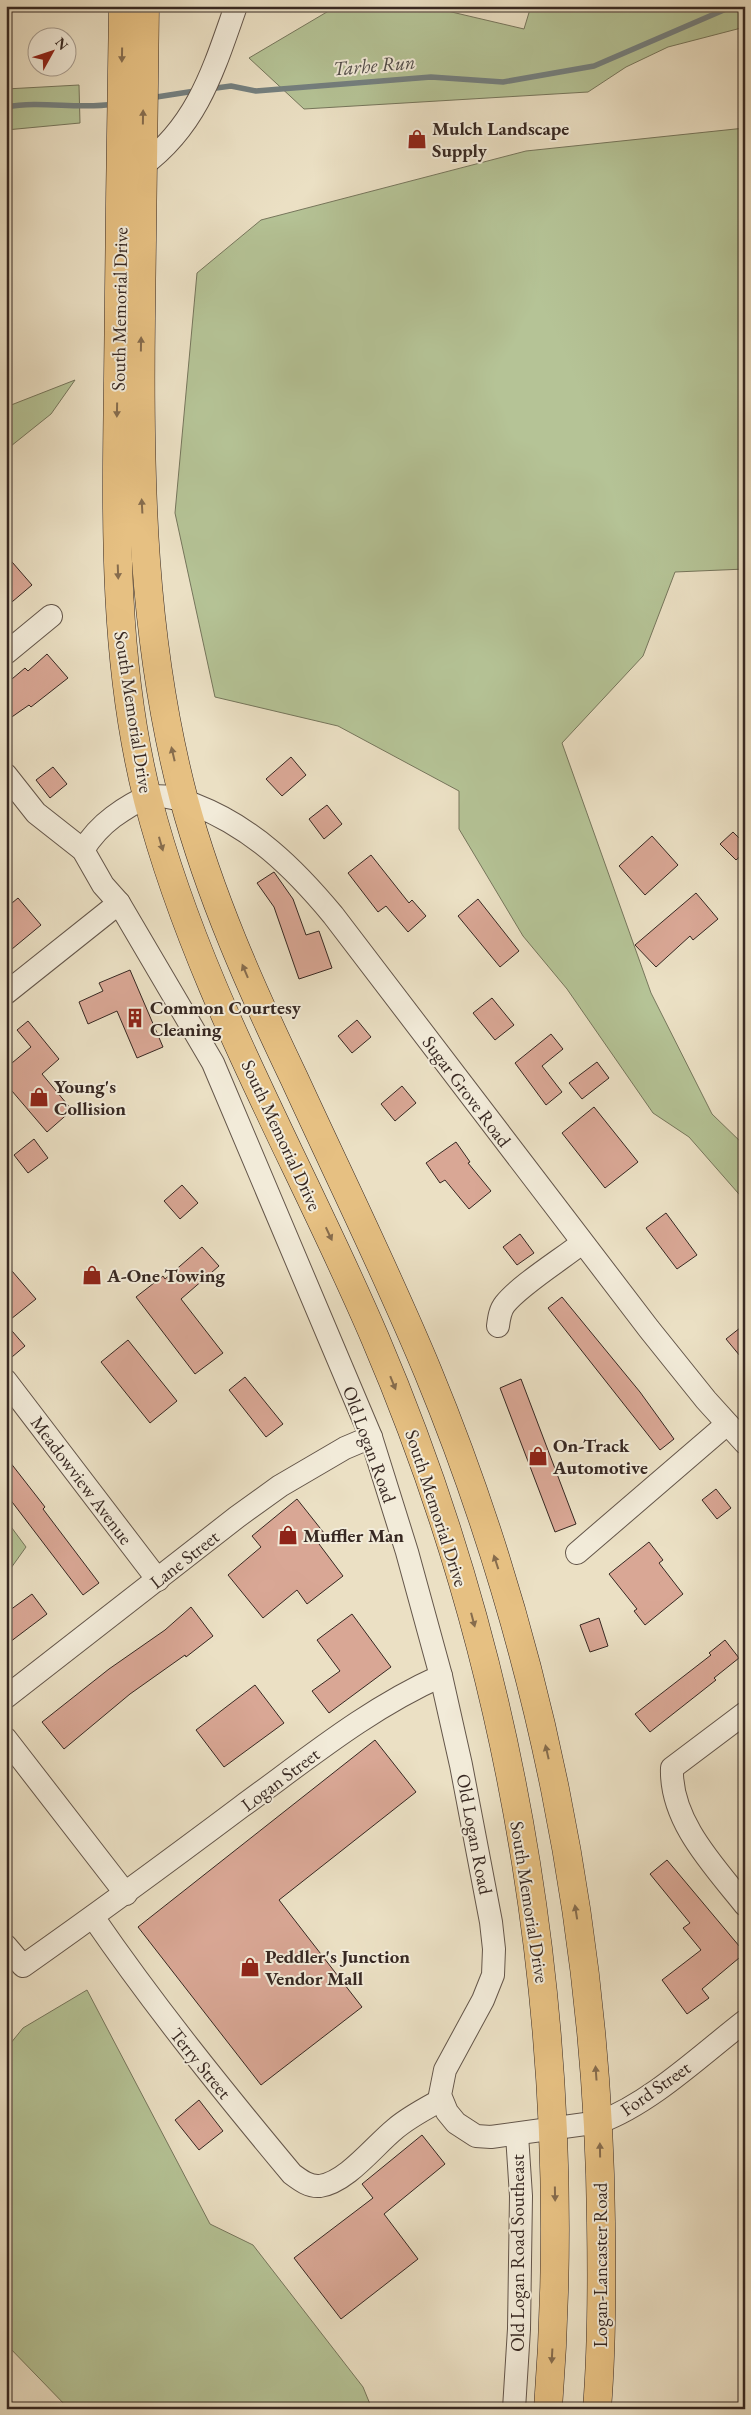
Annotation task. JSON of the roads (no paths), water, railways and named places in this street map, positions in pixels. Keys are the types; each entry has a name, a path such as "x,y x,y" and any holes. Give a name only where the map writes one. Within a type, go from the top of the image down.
{"highway":[{"name":"South Memorial Drive","path":"123,6 116,522 119,617 128,697 148,797 166,862 194,940 230,1027 377,1341 442,1516 472,1618 504,1748 532,1896 549,2050 553,2128"},
{"name":"South Memorial Drive","path":"145,6 140,422 146,581 155,661 164,713 185,801 227,929 264,1015 400,1305 431,1378 469,1478 502,1579 533,1692 566,1843 594,2049 600,2122"},
{"name":"Logan-Lancaster Road","path":"597,2409 602,2288 600,2122"},
{"path":"548,2409 555,2252 553,2128"}],"street":[{"path":"142,166 163,151 178,135 207,85 236,6"},
{"path":"6,653 51,616"},
{"path":"6,775 36,813 83,850 102,825 127,806 148,797"},
{"name":"Sugar Grove Road","path":"148,797 165,797 185,801 213,812 243,829 279,856 306,883 333,915 656,1338 739,1434"},
{"name":"Old Logan Road","path":"83,850 102,885 119,903 213,1063 371,1437 407,1552 441,1676 462,1765 491,1922 494,1968 483,2000 445,2070 441,2100"},
{"path":"6,993 119,903"},
{"path":"498,1326 499,1316 504,1304 582,1243"},
{"name":"Meadowview Avenue","path":"6,1381 158,1580"},
{"path":"577,1553 739,1434"},
{"name":"Lane Street","path":"6,1697 280,1486 345,1448 371,1437"},
{"name":"Logan Street","path":"6,1946 23,1966 99,1926 126,1894 348,1728 393,1699 441,1676"},
{"path":"745,1713 672,1768 675,1799 687,1824 709,1861 745,1905"},
{"path":"6,1740 126,1894"},
{"name":"Terry Street","path":"99,1926 157,2008 200,2063 292,2174 306,2184 319,2186 340,2179 396,2128 417,2113 441,2100"},
{"name":"Ford Street","path":"553,2128 600,2122 617,2116 637,2104 745,2021"},
{"path":"441,2100 456,2122 476,2136 517,2135"},
{"name":"Old Logan Road Southeast","path":"514,2409 519,2329 521,2196 517,2135 553,2128"}],"waterway":[{"name":"Tarhe Run","path":"209,89 231,86 256,91 431,77 503,82 594,66 733,6"},
{"name":"Tarhe Run","path":"150,98 195,91"},
{"name":"Tarhe Run","path":"6,107 33,104 87,106 114,104"}],"place":[{"name":"Mulch Landscape Supply","path":"417,139"},
{"name":"Common Courtesy Cleaning","path":"135,1018"},
{"name":"Young's Collision","path":"39,1097"},
{"name":"A-One Towing","path":"92,1275"},
{"name":"On-Track Automotive","path":"538,1456"},
{"name":"Muffler Man","path":"288,1535"},
{"name":"Peddler's Junction Vendor Mall","path":"250,1967"}]}
